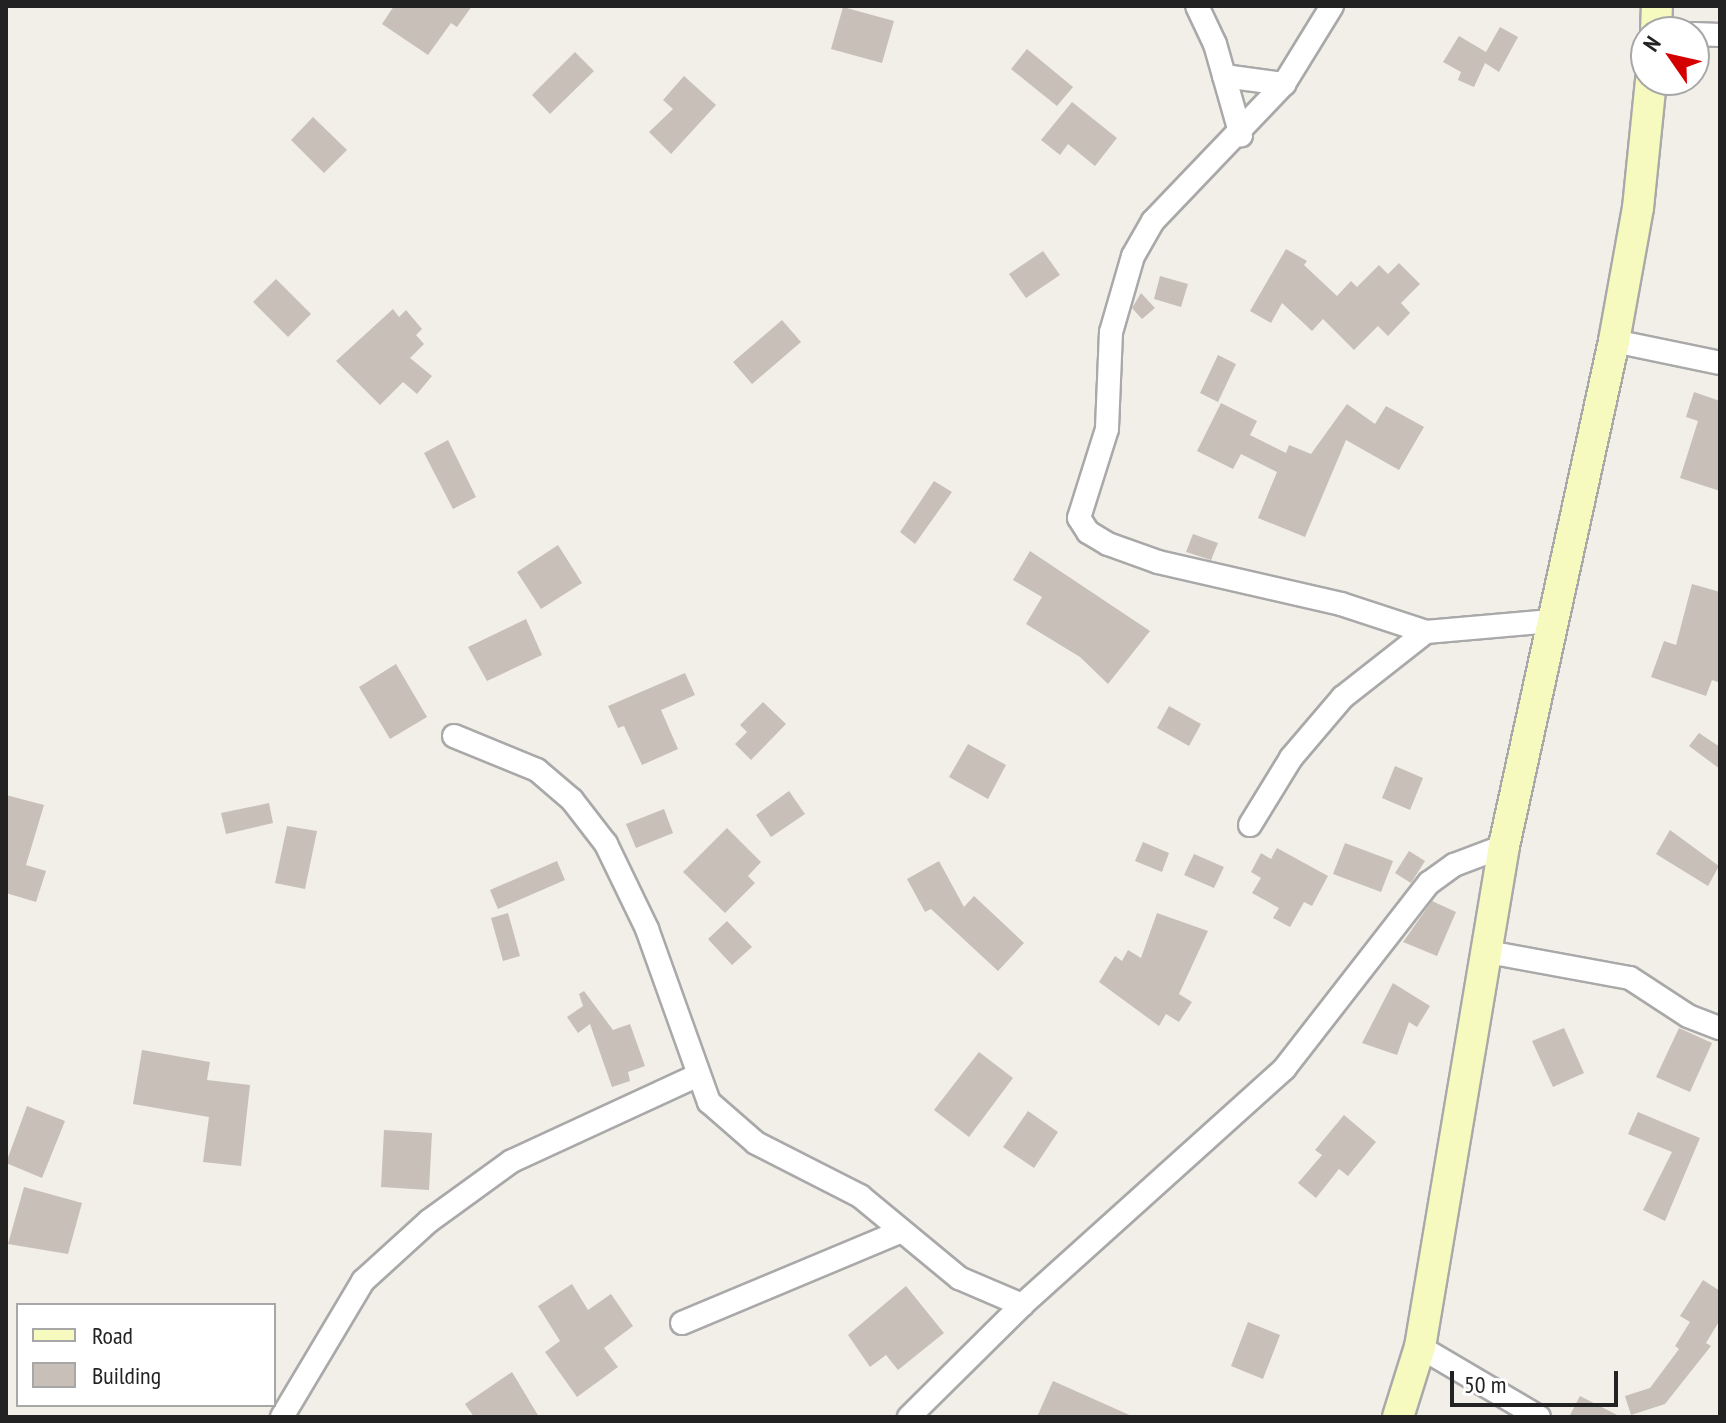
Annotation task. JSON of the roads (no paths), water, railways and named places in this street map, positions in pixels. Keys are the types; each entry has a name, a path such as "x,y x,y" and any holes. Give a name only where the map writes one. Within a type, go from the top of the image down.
{"street":[{"path":"1197,6 1224,76 1241,135"},
{"path":"1332,6 1284,84 1241,135 1153,221 1133,256 1111,332 1107,429 1079,518 1088,532 1108,544 1158,562 1341,604 1426,632 1552,621"},
{"path":"1224,76 1284,84"},
{"path":"1398,1417 1420,1347 1462,1079 1488,952 1504,846 1614,341 1638,208 1649,96"},
{"path":"1614,341 1720,363"},
{"path":"1250,825 1291,758 1343,697 1426,632"},
{"path":"454,736 537,770 572,800 606,844 647,929 709,1102 737,1130 860,1196 959,1278 1022,1305"},
{"path":"909,1417 1022,1305 1284,1069 1429,883 1454,865 1504,846"},
{"path":"1488,952 1630,978 1688,1016 1720,1028"},
{"path":"282,1417 363,1281 429,1221 512,1161 698,1075"},
{"path":"682,1323 902,1231"},
{"path":"1420,1347 1539,1417"}]}
